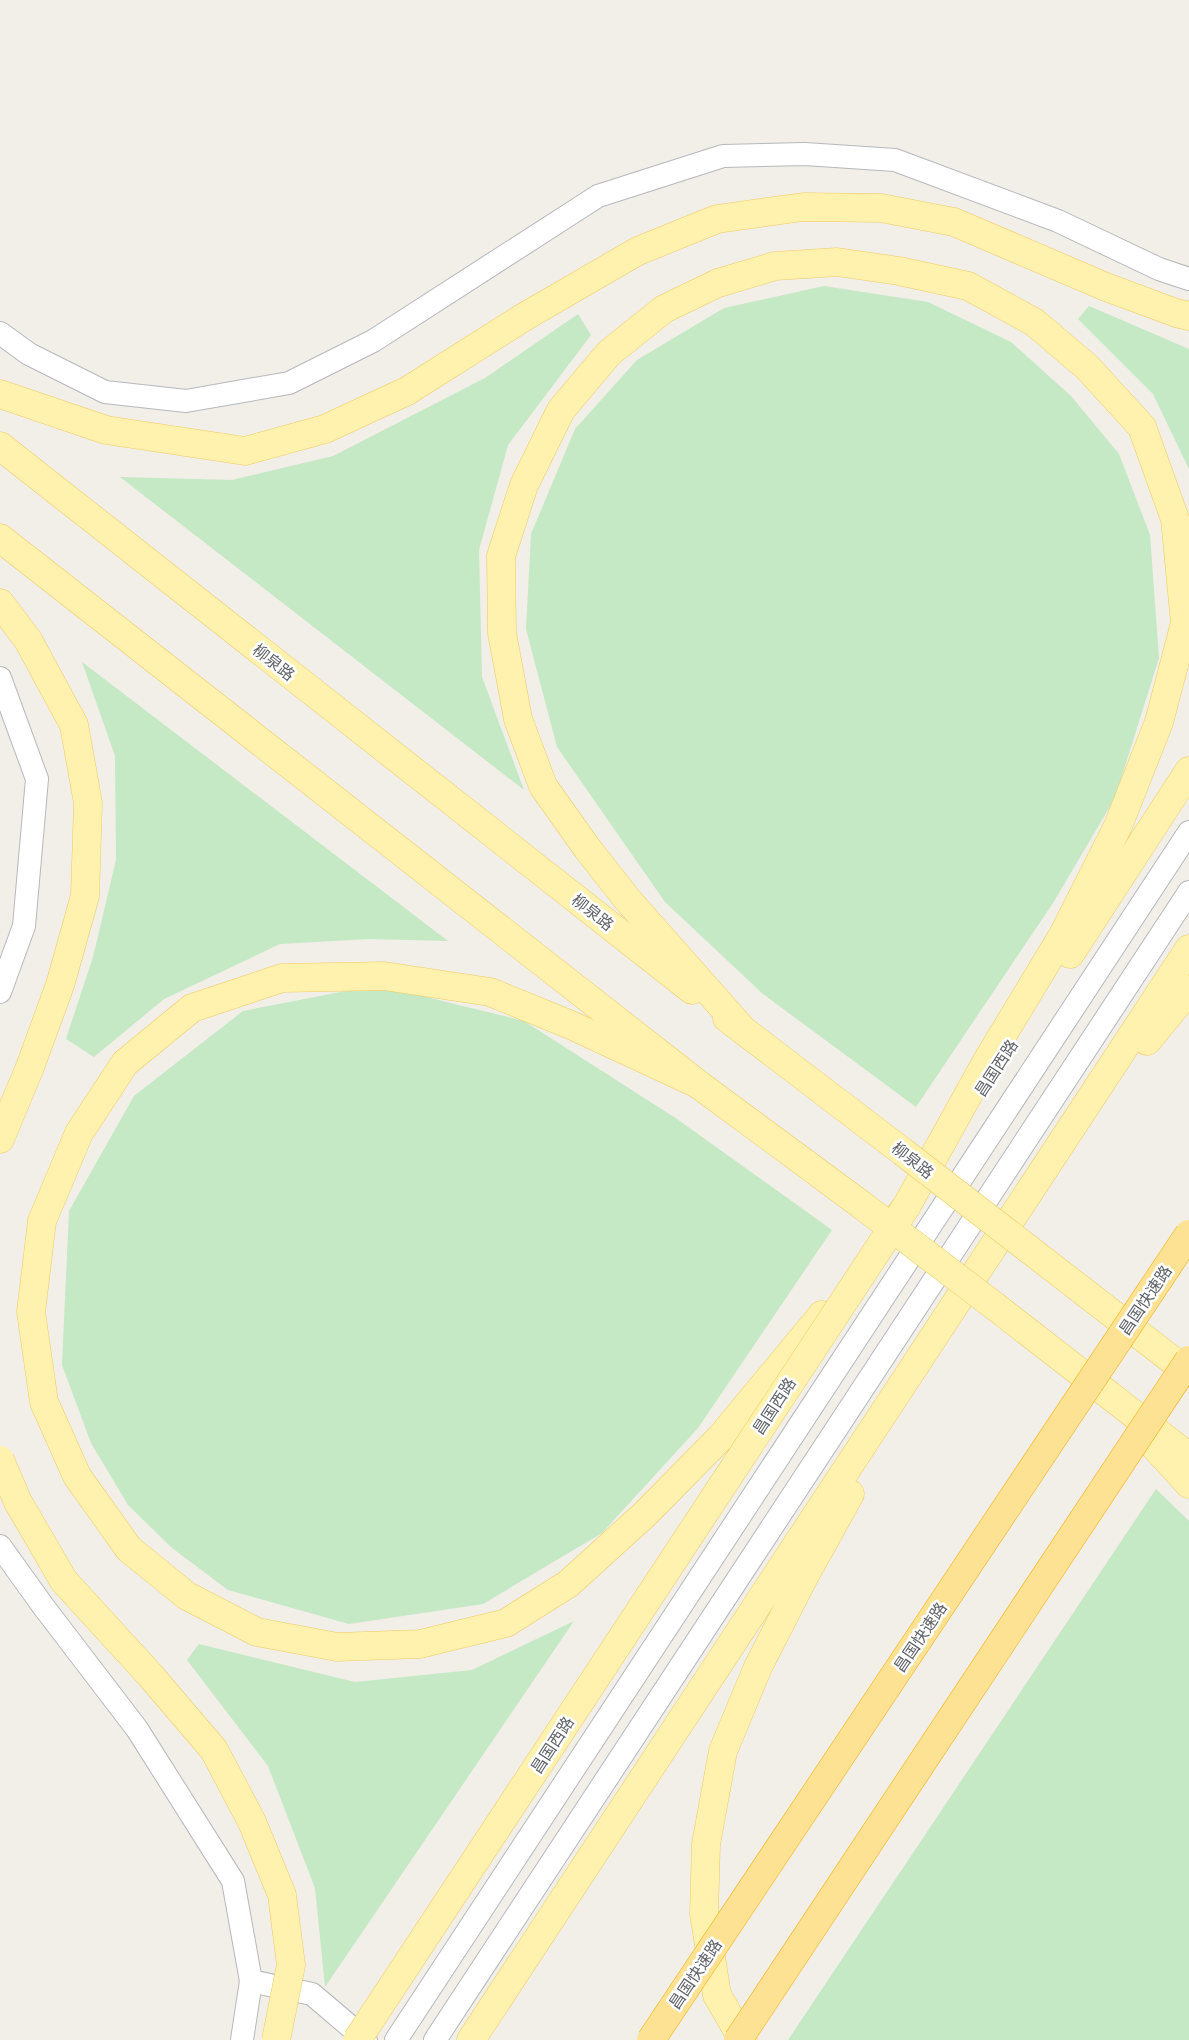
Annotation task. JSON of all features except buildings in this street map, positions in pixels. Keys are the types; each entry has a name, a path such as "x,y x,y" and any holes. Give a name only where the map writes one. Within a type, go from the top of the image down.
{"highway":[{"name":"昌国快速路","path":"651,2040 1189,1234"},
{"path":"738,2040 1189,1360"}],"main road":[{"path":"0,394 106,430 245,451 326,429 408,390 524,317 638,251 717,219 803,207 881,208 954,222 1106,287 1189,316"},
{"path":"698,1084 571,1025 490,992 384,976 282,978 192,1008 126,1063 79,1133 42,1221 31,1312 44,1402 77,1476 129,1549 187,1596 257,1632 337,1647 420,1644 506,1623 575,1578 644,1515 721,1437 804,1339 906,1207 988,1059 1063,935 1118,826 1160,722 1185,622 1175,519 1142,427 1087,367 1034,322 968,286 899,271 837,262 775,266 718,282 664,309 609,354 561,410 524,485 501,556 502,633 518,719 542,786 627,899 742,1029"},
{"name":"柳泉路","path":"0,446 742,1029 1189,1372"},
{"path":"0,538 698,1084 863,1206 1189,1457"},
{"path":"0,602 28,640 74,725 88,803 85,896 60,985 30,1067 0,1138"},
{"name":"昌国西路","path":"357,2040 906,1207 1189,771"},
{"path":"471,2040 1189,949"},
{"path":"743,2040 717,1995 704,1914 706,1844 723,1750 758,1667 804,1577 981,1265 1138,1051 1189,990"},
{"path":"1150,1343 1189,1366"},
{"path":"1109,1396 1189,1484"},
{"path":"0,1460 18,1502 64,1581 150,1675 214,1750 252,1822 282,1895 291,1965 276,2040"}],"lane":[{"path":"0,333 29,354 105,392 186,401 289,383 373,342 598,196 723,156 805,154 895,160 1058,221 1159,269 1189,279"},
{"path":"0,678 37,779 24,926 0,992"},
{"path":"396,2040 1189,832"},
{"path":"436,2040 1189,892"},
{"path":"0,1546 43,1606 137,1729 233,1881 251,1981 242,2040"},
{"path":"251,1981 312,1994 366,2040"}],"green space":[{"path":"824,286 928,302 1011,342 1071,396 1119,454 1150,535 1159,658 1115,798 1053,903 916,1107 763,994 665,902 557,747 526,629 531,534 575,429 637,360 724,308"},
{"path":"1089,306 1189,349 1189,469 1153,394 1078,319"},
{"path":"578,314 591,335 508,445 479,550 482,677 524,790 120,477 232,480 333,456 485,378"},
{"path":"82,662 448,941 368,939 280,944 164,999 94,1057 66,1039 93,957 116,860 115,756"},
{"path":"377,985 524,1021 677,1119 832,1230 698,1428 602,1533 483,1604 349,1624 228,1590 172,1548 128,1505 91,1443 62,1365 69,1211 134,1096 243,1011"},
{"path":"1156,1489 1189,1521 1189,2040 788,2040"},
{"path":"574,1621 325,1987 315,1888 268,1766 187,1660 199,1644 355,1682 472,1670"}]}
